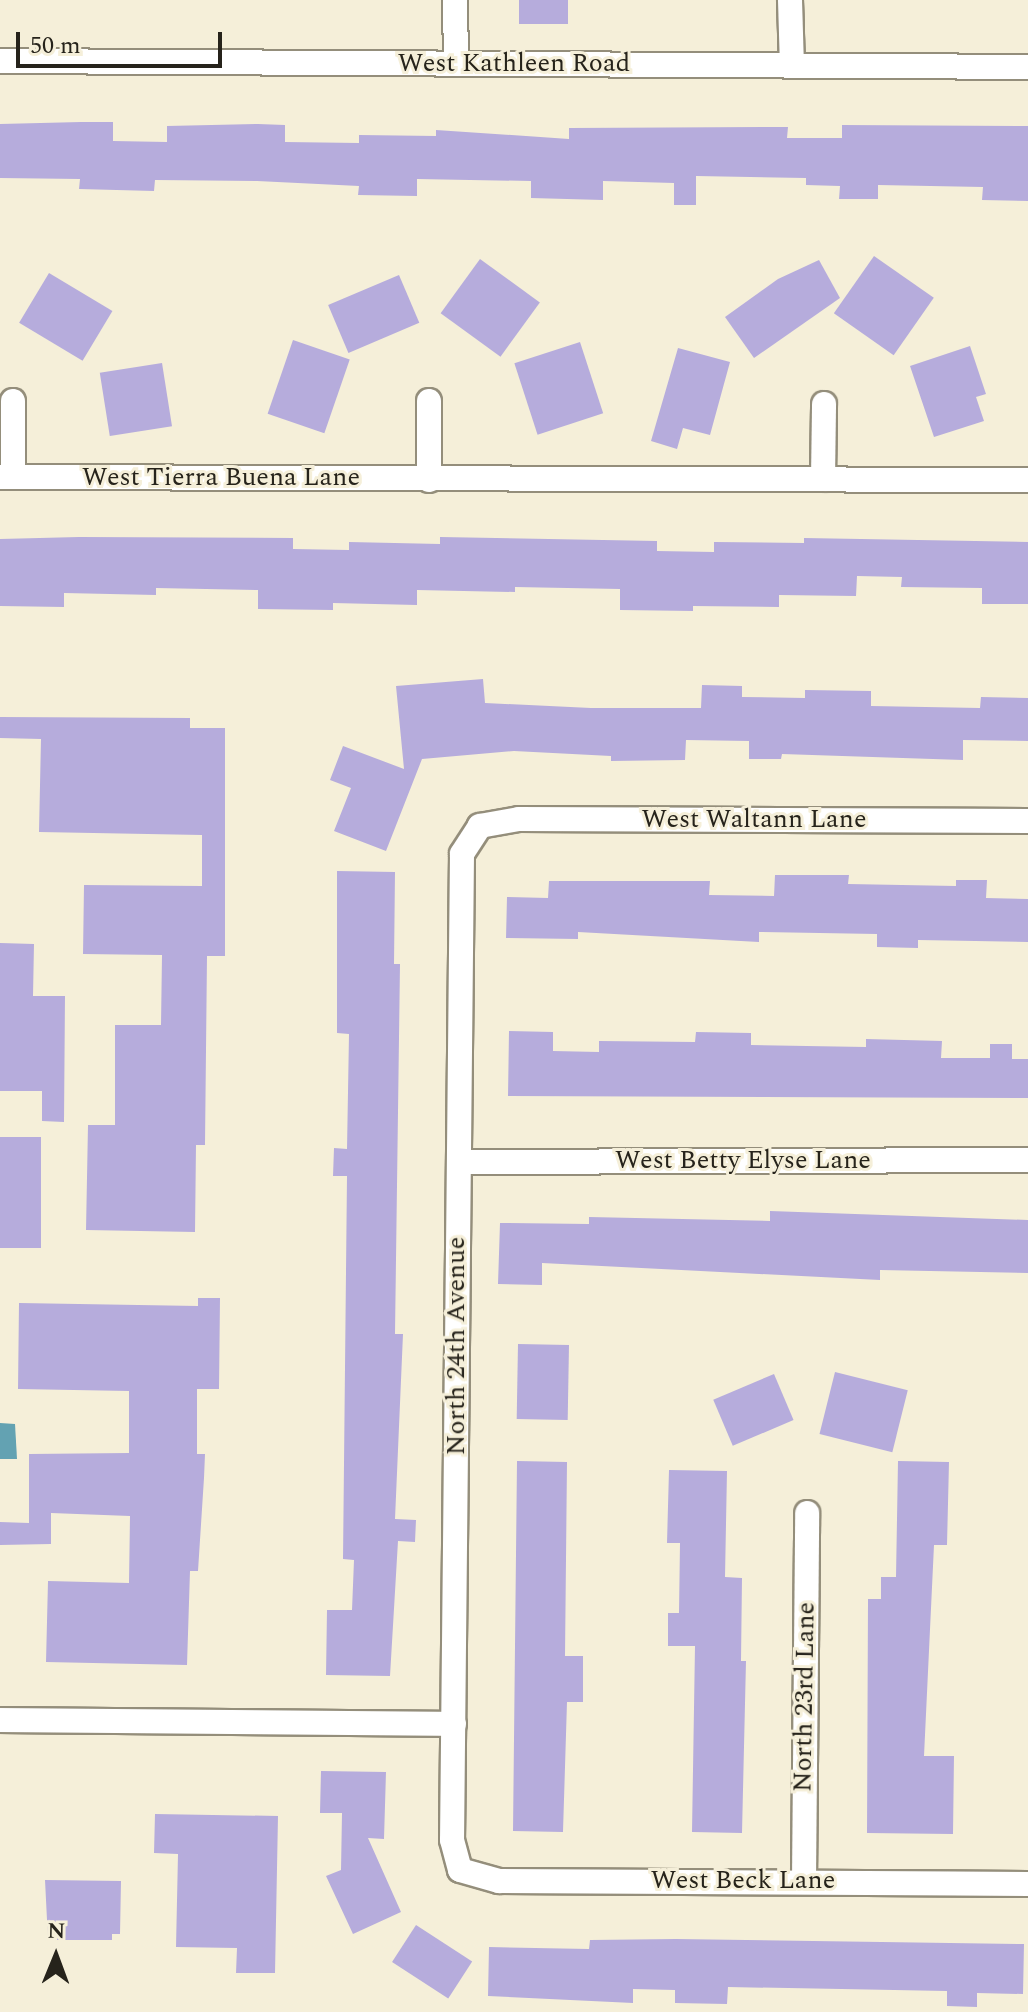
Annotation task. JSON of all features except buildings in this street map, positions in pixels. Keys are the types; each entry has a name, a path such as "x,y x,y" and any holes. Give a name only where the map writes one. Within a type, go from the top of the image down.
{"street":[{"path":"455,0 456,64"},
{"path":"790,0 792,66"},
{"name":"West Kathleen Road","path":"0,61 1028,67"},
{"name":"West Tierra Buena Lane","path":"13,401 6,477 1028,480"},
{"path":"429,401 429,480"},
{"path":"823,479 824,404"},
{"name":"West Waltann Lane","path":"480,826 519,819 1028,821"},
{"name":"North 24th Avenue","path":"460,1870 452,1840 462,854 480,826"},
{"name":"West Betty Elyse Lane","path":"459,1162 1028,1160"},
{"name":"North 23rd Lane","path":"804,1881 807,1513"},
{"path":"0,1720 454,1724"},
{"name":"West Beck Lane","path":"460,1870 499,1881 1028,1884"}],"water":[{"path":"0,1423 15,1424 17,1459 0,1459"}]}
